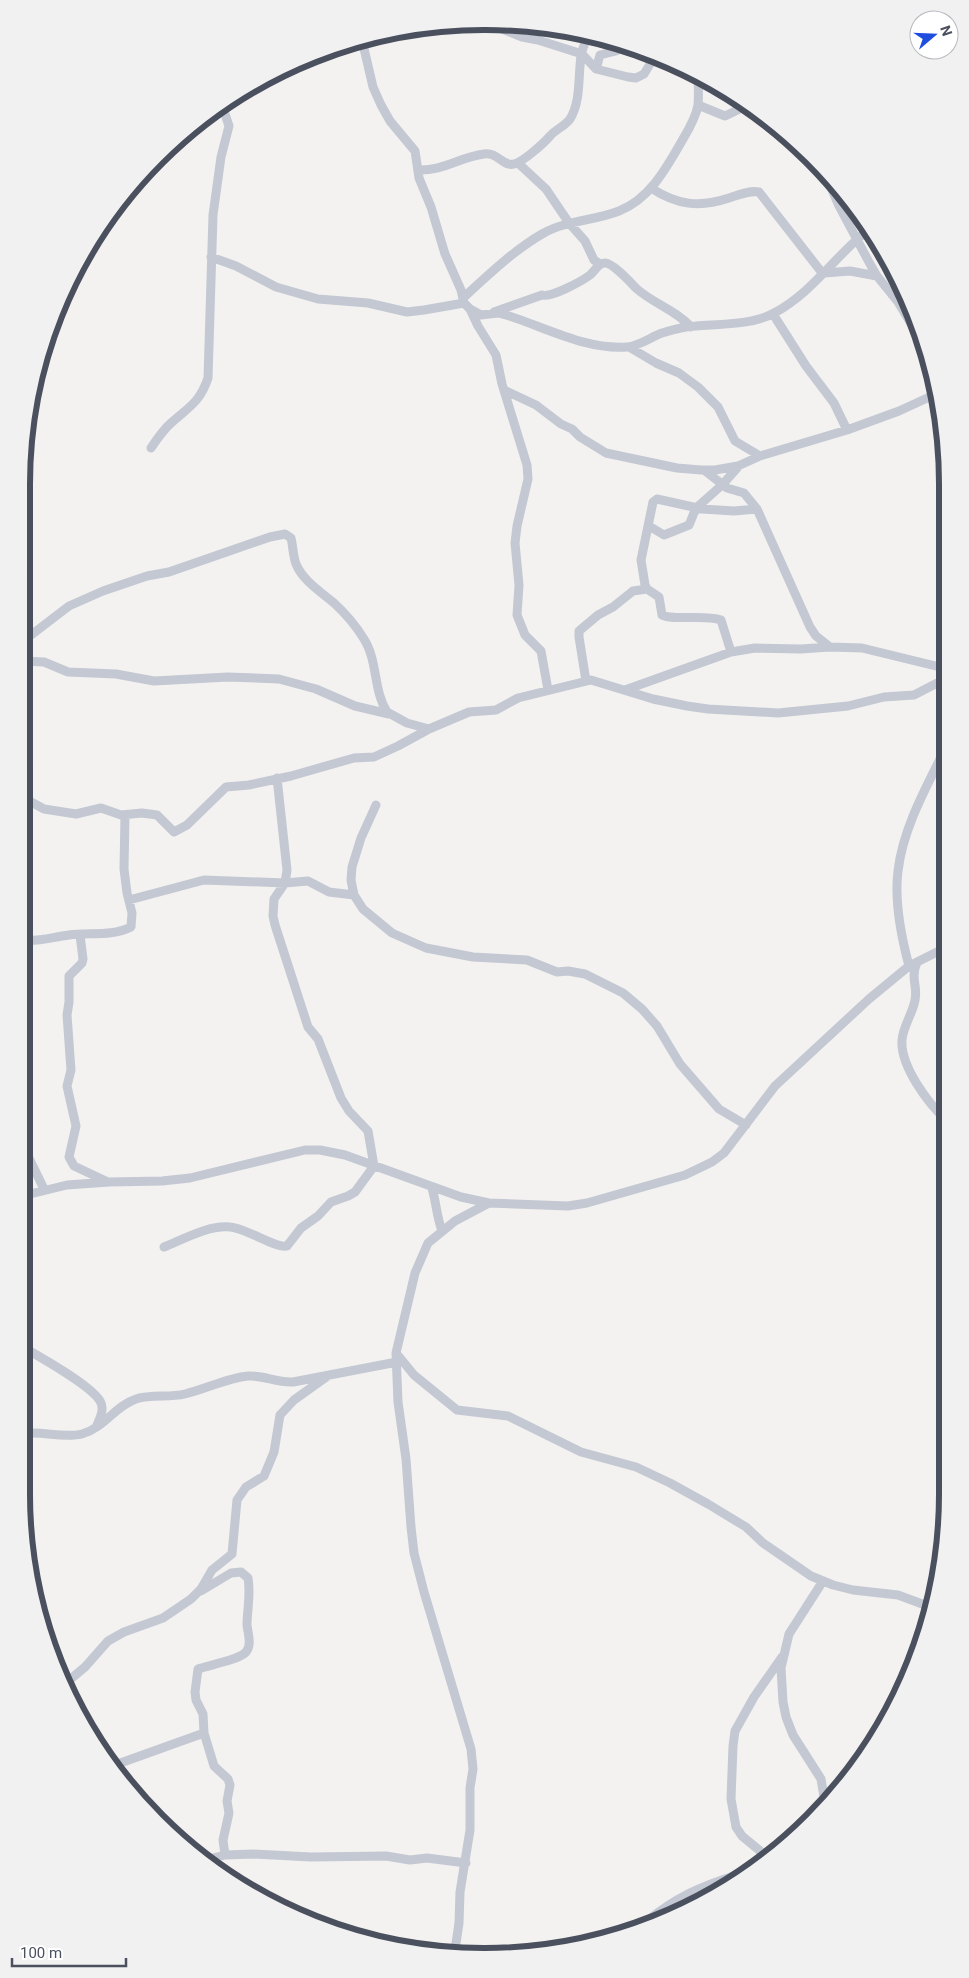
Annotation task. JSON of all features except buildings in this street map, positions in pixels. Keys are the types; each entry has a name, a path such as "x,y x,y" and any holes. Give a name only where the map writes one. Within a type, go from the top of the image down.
{"street":[{"path":"506,31 582,54 596,69 612,74 640,77 651,62"},
{"path":"418,170 436,170 484,154 495,154 508,164 518,163 540,147 556,130 566,124 573,114 582,54 586,42"},
{"path":"364,46 380,105 394,126 413,147 419,178 431,207 445,254 466,303 496,355 504,390 528,472 515,543 519,585 518,615 525,635 541,651 548,690"},
{"path":"596,69 600,55 617,50"},
{"path":"211,257 236,266 276,287 318,299 368,303 407,312 466,303 508,257 542,234 569,223 617,212 630,206 651,188 668,166 687,133 698,105 698,83"},
{"path":"698,105 725,116 738,108"},
{"path":"151,448 172,422 194,405 204,390 208,378 210,363 213,215 218,175 229,126 224,113"},
{"path":"518,163 546,189 569,223 585,241 593,258 600,264"},
{"path":"651,188 680,203 724,200 748,192 759,192 824,274"},
{"path":"836,197 856,240 877,276 907,319"},
{"path":"629,347 664,332 752,320 773,314 801,295 863,234"},
{"path":"844,253 849,268 855,272"},
{"path":"466,303 481,315 492,313 542,295 548,296 558,292 589,276 600,264 606,263 613,266 638,290 678,315 690,327"},
{"path":"824,274 835,271 877,276"},
{"path":"892,295 895,291"},
{"path":"492,313 526,321 572,339 629,347 679,374 698,387 718,407 735,440 760,456"},
{"path":"773,314 806,366 834,403 847,430"},
{"path":"504,390 536,405 561,424 572,429 580,437 606,453 677,468 704,470 738,466 760,456 847,430 899,411 930,397"},
{"path":"649,526 664,535 689,525 696,508 722,485 738,466"},
{"path":"704,470 722,485 744,494 757,509 804,614 816,636 830,647"},
{"path":"647,590 642,574 641,560 653,502 658,498 696,508 728,511 757,509"},
{"path":"30,636 69,606 103,591 147,576 168,572 270,537 285,534 291,538 296,565 311,584 334,604 364,639 372,656 381,699 388,714"},
{"path":"586,681 579,631 592,619 628,597 633,591 647,590 659,597 661,612 664,616 704,617 721,620 731,652"},
{"path":"815,648 816,636"},
{"path":"625,690 731,652 755,648 862,648 939,667"},
{"path":"30,662 44,662 68,672 116,674 154,681 228,677 279,679 316,689 356,706 388,714 408,723 429,729"},
{"path":"30,801 44,809 76,814 101,808 115,814 142,813 157,815 174,832 187,825 226,787 249,785 354,758 374,757 463,714 496,710 518,698 586,681 597,681 653,699 708,709 778,713 848,706 884,697 914,695 939,682"},
{"path":"939,762 918,804 906,837 898,871 900,924 913,964 915,1002 903,1034 902,1052 923,1094 939,1112"},
{"path":"164,1247 204,1231 228,1226 259,1235 278,1246 287,1246 300,1228 318,1216 330,1202 355,1192 374,1166 368,1131 341,1098 318,1039 308,1027 275,926 273,916 274,899 286,883 287,860 277,778"},
{"path":"376,805 354,859 351,880 354,895 363,909 375,920 392,933 412,943 473,957 527,960 557,972 568,971 585,974 623,994 642,1009 657,1026 680,1064 719,1109 746,1125"},
{"path":"30,940 46,940 71,934 108,934 131,927 132,913 124,869 125,814"},
{"path":"129,900 204,880 308,882 329,892 354,895"},
{"path":"80,935 82,962 69,976 70,1002 66,1015 71,1070 67,1086 76,1126 69,1157 74,1166 90,1171 109,1182"},
{"path":"30,1193 67,1185 190,1178 305,1150 320,1150 345,1155 461,1198 489,1203 568,1206 612,1197 685,1175 712,1162 724,1153 775,1086 869,999 913,964 939,951"},
{"path":"30,1162 44,1189"},
{"path":"432,1188 442,1231"},
{"path":"455,1947 460,1892 470,1830 470,1794 473,1769 471,1749 414,1553 406,1459 398,1402 396,1358 414,1273 428,1243 455,1221 489,1203"},
{"path":"30,1352 94,1393 101,1404 102,1410 96,1428"},
{"path":"30,1434 79,1435 96,1428 123,1406 146,1397 186,1394 250,1376 285,1383 330,1375 396,1358"},
{"path":"396,1358 456,1410 508,1416 581,1452 614,1460 645,1471 708,1504 746,1527 763,1543 811,1576 854,1590 898,1595 925,1605"},
{"path":"196,1594 212,1570 232,1554 237,1500 246,1487 264,1476 274,1452 280,1415 300,1395 330,1375"},
{"path":"70,1679 85,1667 108,1641 124,1632 163,1618 196,1594 231,1573 241,1572 248,1578 250,1606 247,1624 249,1638 247,1650 236,1658 204,1666 197,1671 195,1692 196,1700 203,1714 204,1733 214,1766 228,1779 230,1786 227,1801 229,1813 223,1840 225,1856"},
{"path":"823,1581 789,1634 783,1656 783,1702 793,1735 821,1779 824,1795"},
{"path":"763,1853 742,1836 736,1827 731,1799 733,1746 735,1731 754,1697 783,1656"},
{"path":"119,1763 204,1733"},
{"path":"214,1858 254,1854 311,1857 386,1856 410,1860 427,1858 466,1863"},
{"path":"659,1912 685,1894 725,1879"}]}
